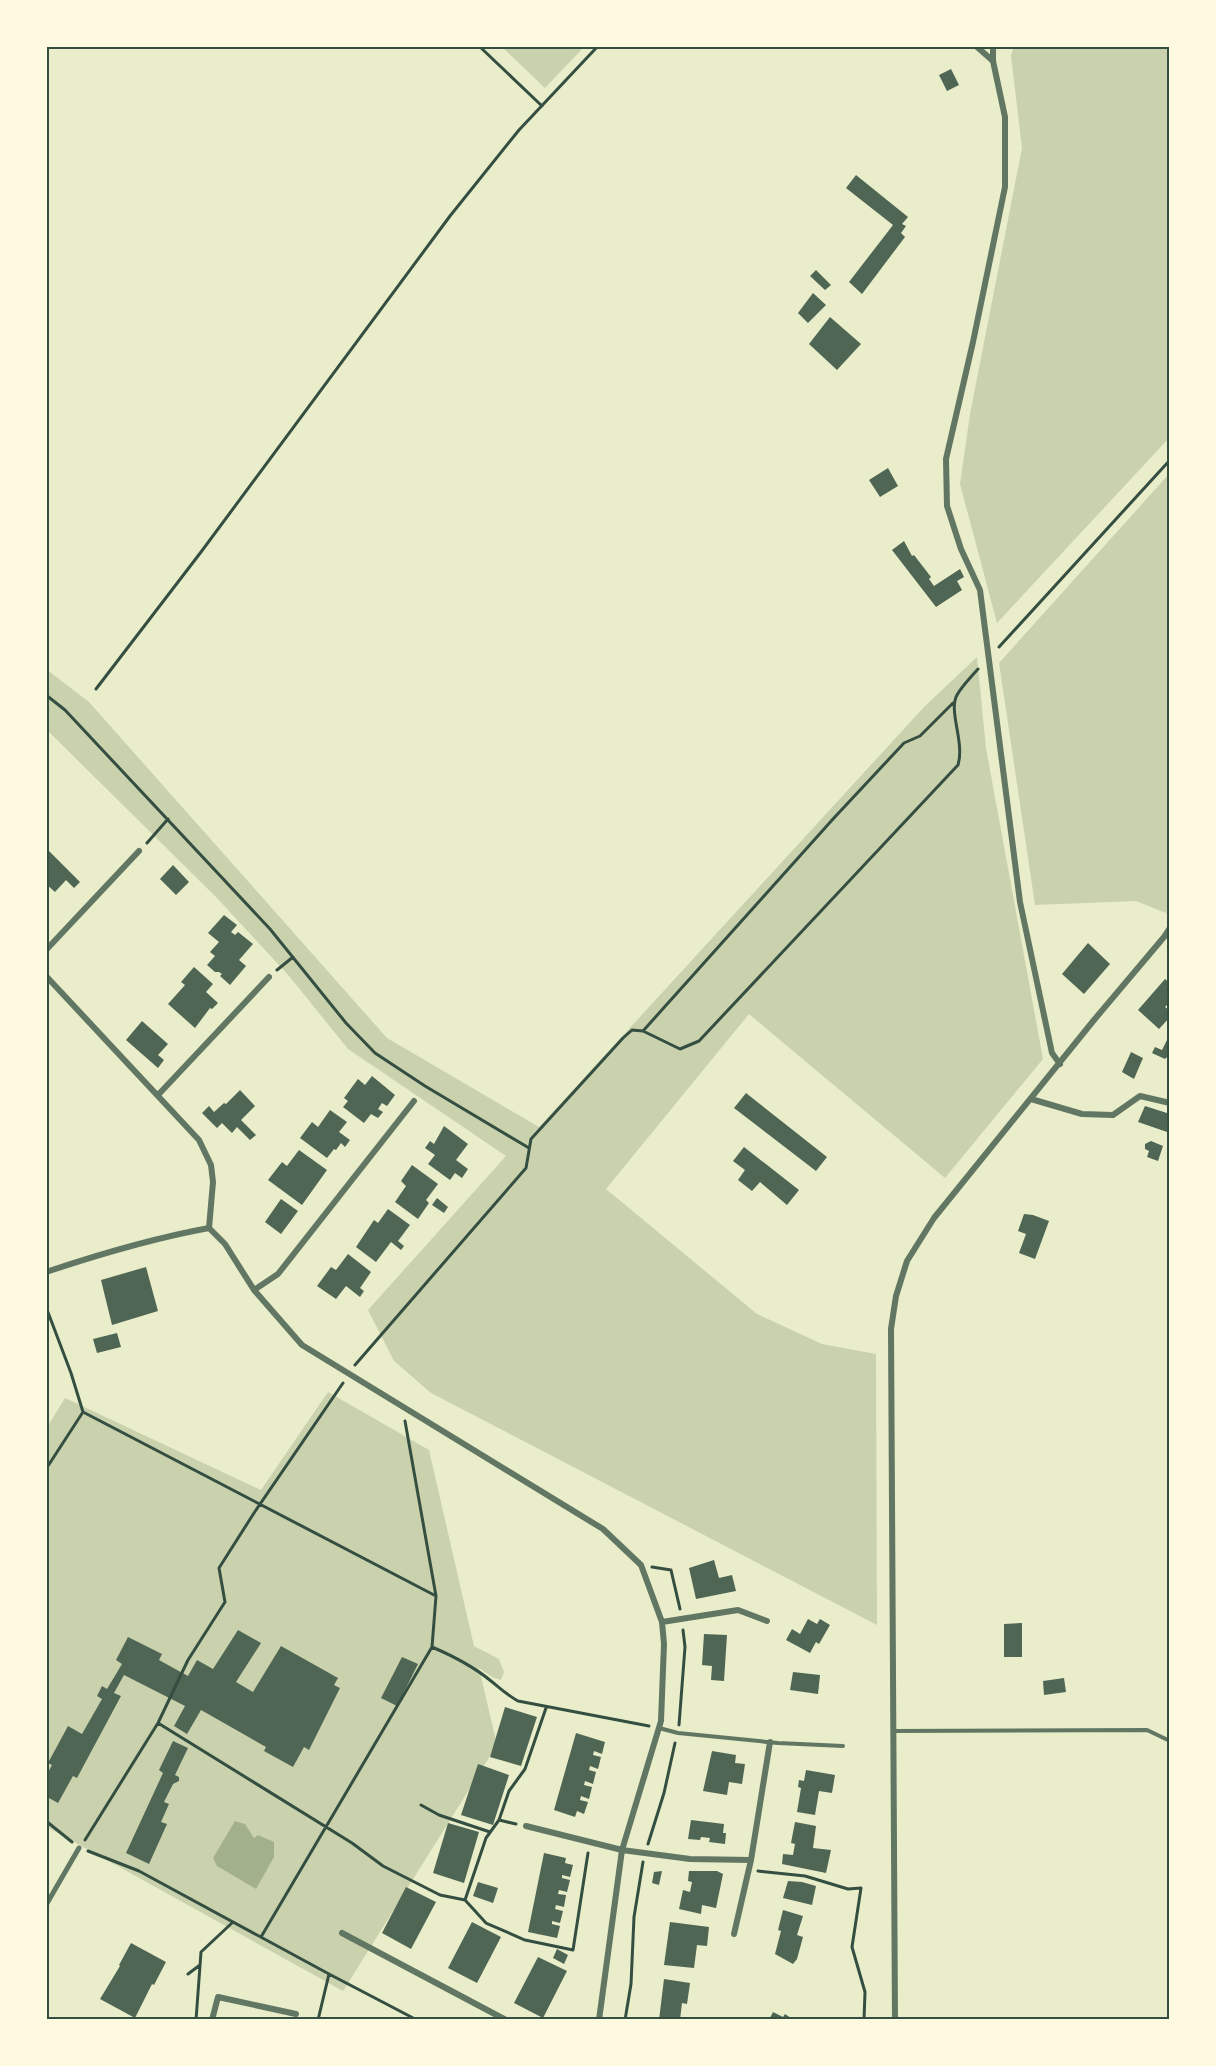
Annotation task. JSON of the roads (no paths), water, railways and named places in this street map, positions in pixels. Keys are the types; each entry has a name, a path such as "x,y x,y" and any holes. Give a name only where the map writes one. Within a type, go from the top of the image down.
{"street":[{"path":"976,46 993,61"},
{"path":"993,46 993,61 1005,117 1005,187 974,342 946,459 947,506 961,549 980,590 1020,902 1052,1053 1060,1064"},
{"path":"46,950 139,851"},
{"path":"895,2019 891,1329 896,1296 907,1262 924,1232 1170,928"},
{"path":"46,976 199,1140 211,1165 213,1182 209,1228 225,1244 254,1290 302,1345 603,1529 641,1565 662,1622 664,1644 661,1721 622,1850 599,2019"},
{"path":"158,1095 269,977"},
{"path":"1031,1099 1082,1114 1113,1115 1140,1096 1170,1103"},
{"path":"254,1290 278,1274 414,1101"},
{"path":"46,1272 173,1234 209,1228"},
{"path":"662,1622 738,1610 767,1621"},
{"path":"734,1934 751,1860 770,1742"},
{"path":"526,1826 622,1850 690,1859 751,1860"},
{"path":"46,1905 79,1848"},
{"path":"342,1933 506,2019"},
{"path":"212,2019 218,1997 296,2014"}],"lane":[{"path":"659,1728 770,1742 843,1746"},
{"path":"893,1731 1147,1730 1170,1741"}]}
